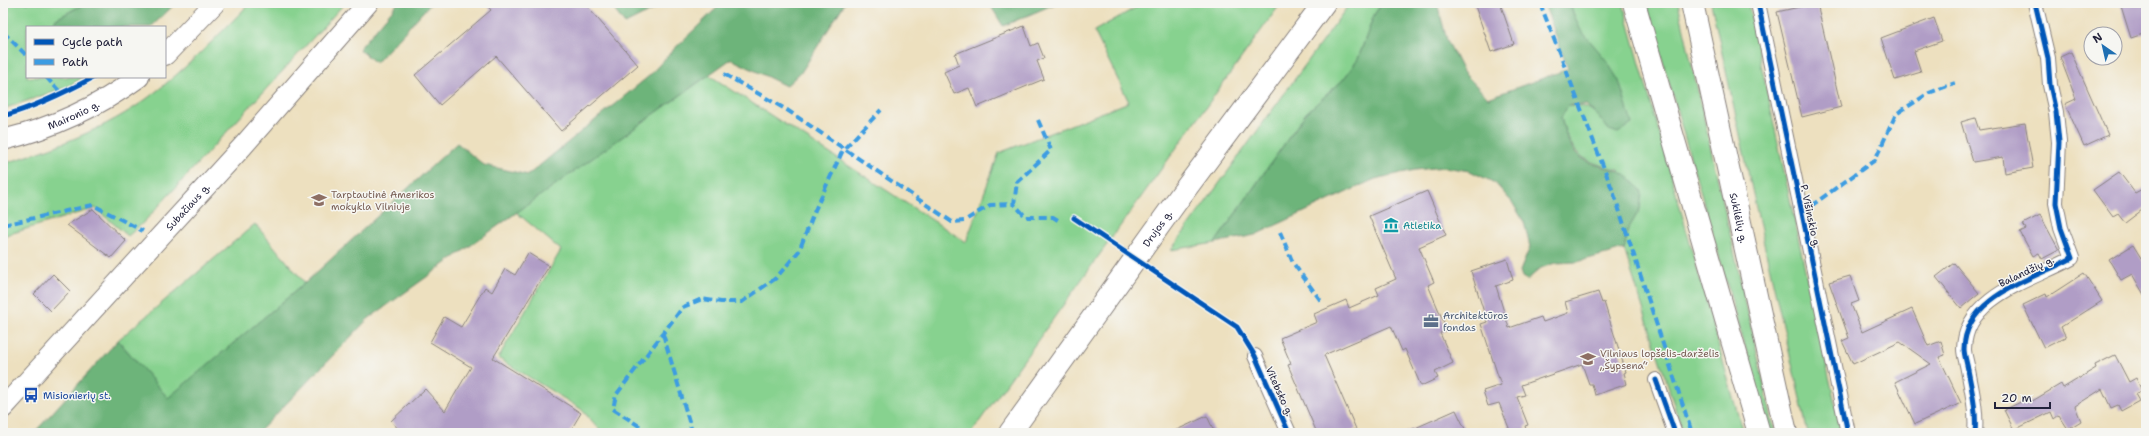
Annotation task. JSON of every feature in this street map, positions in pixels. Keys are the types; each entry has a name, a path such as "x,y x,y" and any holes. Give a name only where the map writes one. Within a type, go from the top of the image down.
{"main road":[{"path":"166,54 215,3"},
{"name":"Subačiaus g.","path":"3,408 244,146 368,3"},
{"name":"Drujos g.","path":"1307,25 1319,3"},
{"name":"Drujos g.","path":"1010,433 1324,3"},
{"path":"1634,3 1759,433"},
{"name":"Sukilėlių g.","path":"1692,3 1786,433"},
{"name":"Maironio g.","path":"3,140 59,122 84,111 118,92 138,78"}],"street":[{"name":"P. Višinskio g.","path":"1758,3 1848,433"},
{"name":"Balandžių g.","path":"1975,433 1977,418 1964,349 1969,327 1980,310 2002,291 2072,258 2061,228 2056,203 2059,142 2056,112 2050,85 2048,58 2035,3"},
{"name":"Vitebsko g.","path":"1255,356 1289,433"},
{"path":"1656,380 1676,433"}],"green space":[{"path":"3,3 86,3 56,19 52,26 26,26 26,78 82,78 67,87 3,109 3,77 7,72 3,59"},
{"path":"86,3 176,3 152,26 52,26 56,19"},
{"path":"250,3 345,3 144,222 128,236 95,208 3,236 3,164 60,144 98,128 133,108 163,86 189,64"},
{"path":"398,3 431,3 376,63 359,49"},
{"path":"609,3 658,3 655,9 625,24"},
{"path":"722,3 845,3 802,71 786,86 731,59 368,319 258,433 34,433 118,340 168,398 305,283 457,143 484,165 528,175 649,76 671,52"},
{"path":"989,3 1057,3 1003,26"},
{"path":"1144,3 1281,3 971,433 603,433 581,409 498,358 561,250 516,212 709,75 966,242 999,153 1129,102 1094,31"},
{"path":"1350,3 1382,3 1374,15 1358,59 1343,80 1306,113 1215,243 1171,250"},
{"path":"1382,3 1437,3 1447,40 1463,72 1488,98 1568,69 1544,3 1569,3 1580,29 1606,60 1619,81 1632,124 1618,133 1609,130 1599,117 1586,105 1568,105 1561,118 1569,142 1577,154 1593,164 1618,171 1626,175 1642,192 1640,209 1629,228 1624,249 1577,262 1555,263 1541,268 1527,280 1522,277 1520,271 1530,247 1524,222 1512,202 1495,183 1470,171 1444,167 1415,170 1375,179 1255,235 1215,243 1306,113 1343,80 1358,59 1374,15"},
{"path":"1569,3 1623,3 1743,433 1683,433 1624,249 1629,227 1640,209 1619,170 1587,160 1574,149 1565,131 1561,118 1568,105 1588,108 1600,118 1609,130 1591,44 1580,29"},
{"path":"1646,3 1678,3 1775,433 1770,433"},
{"path":"1711,3 1748,3 1815,316 1842,433 1808,433 1764,244"},
{"path":"255,224 305,283 168,399 118,340"}],"building":[{"path":"485,3 584,3 638,65 561,131 496,56 440,105 415,75 491,10"},
{"path":"1474,3 1500,3 1514,44 1491,52"},
{"path":"1817,3 1841,107 1802,117 1777,12"},
{"path":"2120,3 2146,3 2146,33 2131,38"},
{"path":"1934,18 1942,41 1914,51 1921,72 1895,80 1881,38"},
{"path":"1024,26 1031,46 1038,43 1044,58 1037,61 1044,79 977,107 969,88 954,94 944,72 959,65 955,54"},
{"path":"2071,52 2108,135 2084,146 2065,104 2076,99 2060,57"},
{"path":"1975,118 1979,130 2025,123 2033,168 2005,173 2003,157 1973,162 1961,122"},
{"path":"2119,172 2135,193 2146,187 2146,207 2125,223 2118,214 2113,217 2093,190"},
{"path":"1427,191 1446,235 1419,247 1434,282 1428,285 1447,330 1440,333 1453,363 1435,372 1438,378 1421,386 1405,349 1402,351 1391,326 1324,355 1356,429 1346,433 1317,433 1288,365 1291,364 1280,338 1317,322 1314,314 1346,300 1349,308 1379,295 1376,288 1396,279 1369,216"},
{"path":"93,209 126,241 111,258 67,225"},
{"path":"2040,215 2059,250 2042,259 2039,253 2033,256 2020,232 2026,229 2023,224"},
{"path":"2133,245 2146,266 2146,298 2132,274 2121,280 2109,260"},
{"path":"528,253 549,266 493,358 581,413 569,433 402,433 391,421 425,389 445,411 471,367 430,342 444,317 461,327 485,287 492,292 505,269 515,275"},
{"path":"1507,259 1513,280 1496,286 1509,328 1541,317 1543,322 1568,313 1565,302 1598,292 1602,303 1604,302 1626,372 1624,373 1627,384 1595,395 1592,384 1589,384 1582,364 1521,385 1525,395 1517,397 1528,425 1525,426 1527,433 1511,433 1499,403 1488,406 1483,391 1501,385 1481,324 1487,322 1471,271"},
{"path":"1954,263 1979,293 1961,308 1936,277"},
{"path":"2084,273 2102,301 2061,327 2066,337 2044,348 2023,305 2046,294 2047,297"},
{"path":"53,274 70,291 51,311 34,294"},
{"path":"1850,276 1859,301 1851,304 1862,332 1912,309 1928,346 1941,341 1945,355 1939,357 1961,403 1915,424 1895,382 1931,364 1900,342 1853,364 1842,341 1849,338 1829,282"},
{"path":"2115,355 2129,382 2136,378 2142,391 2135,394 2139,401 2121,411 2118,405 2111,408 2102,389 2075,406 2081,421 2068,429 2059,415 2054,419 2051,412 2014,430 2004,410 2027,399 2029,403 2061,384 2063,388 2096,368 2095,365"},
{"path":"1456,410 1467,433 1404,433"},
{"path":"1207,416 1215,433 1170,433"}],"marked path":[{"path":"1540,3 1614,194 1692,433"},
{"path":"3,32 26,55"},
{"path":"724,74 787,110 952,222 964,221 990,205 1014,204"},
{"path":"47,78 62,94"},
{"path":"1801,213 1875,160 1896,114 1929,93 1955,83"},
{"path":"650,433 613,409 616,395 683,307 702,299 721,302 742,302 776,278 799,251 815,210 843,150 881,110"},
{"path":"1038,120 1051,150 1017,182 1014,204 1026,217 1053,217 1061,222"},
{"path":"3,225 93,205 143,231"},
{"path":"1280,232 1293,263 1321,301"},
{"path":"663,334 691,428 689,433"}],"cycle path":[{"path":"1758,3 1848,433"},
{"path":"1975,433 1974,402 1964,351 1967,330 1976,315 1989,302 2004,291 2072,258 2061,228 2056,203 2059,142 2056,112 2050,85 2048,58 2035,3"},
{"path":"3,116 49,99 92,78"},
{"path":"1074,218 1237,327 1255,356 1289,433"},
{"path":"1656,380 1675,433"}],"place":[{"name":"Tarptautinė Amerikos mokykla Vilniuje","path":"319,200"},
{"name":"Atletika","path":"1391,225"},
{"name":"Architektūros fondas","path":"1431,321"},
{"name":"Vilniaus lopšelis-darželis „Šypsena“","path":"1588,359"},
{"name":"Misionierių st.","path":"31,395"}]}
